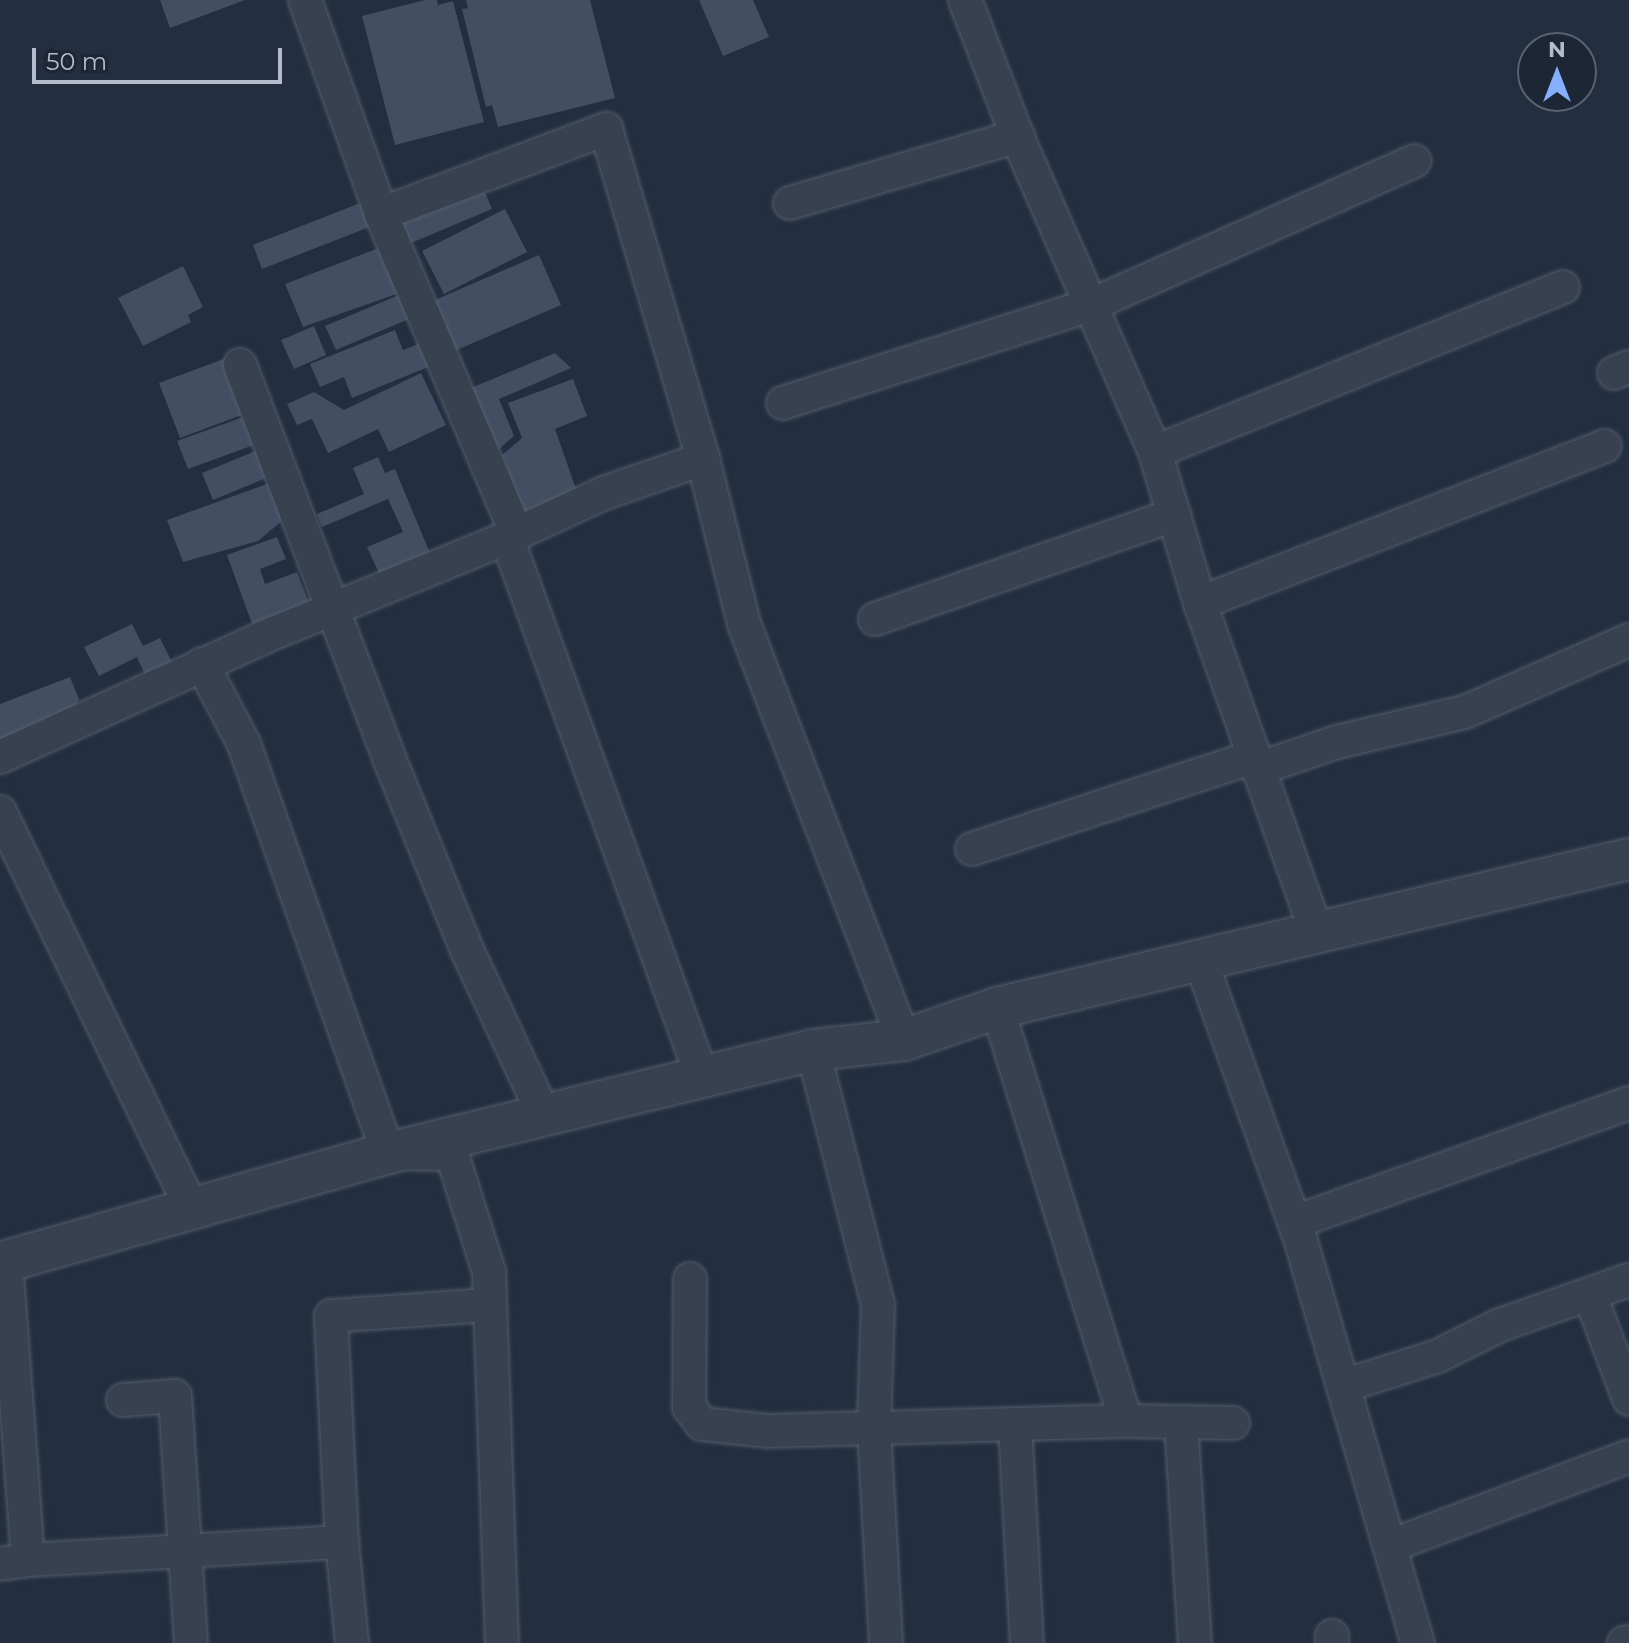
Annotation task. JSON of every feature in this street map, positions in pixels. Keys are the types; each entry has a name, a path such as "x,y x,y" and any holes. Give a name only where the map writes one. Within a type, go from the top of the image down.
{"street":[{"path":"305,0 381,214 512,536 702,1077"},
{"path":"965,0 1018,136 1155,452 1200,603 1316,930"},
{"path":"381,214 606,129 703,459 744,624 904,1040"},
{"path":"790,203 1018,136"},
{"path":"783,403 1091,305 1414,161"},
{"path":"1155,452 1563,287"},
{"path":"240,365 330,610 467,950 544,1115"},
{"path":"1200,603 1605,446"},
{"path":"0,757 202,664 512,536 604,493 703,459"},
{"path":"875,619 1174,515"},
{"path":"972,849 1255,763 1465,712 1629,640"},
{"path":"202,664 244,744 388,1153"},
{"path":"0,812 192,1209"},
{"path":"342,1542 14,1562 3,1262 388,1153 813,1050 904,1040 997,1008 1316,930 1629,859"},
{"path":"1200,959 1295,1222 1418,1643"},
{"path":"997,1008 1126,1421"},
{"path":"813,1050 878,1305 874,1428 886,1643"},
{"path":"1295,1222 1629,1103"},
{"path":"388,1153 452,1154 489,1272 502,1643"},
{"path":"690,1279 689,1407 702,1424 767,1431 1126,1421 1233,1423"},
{"path":"1343,1386 1438,1356 1500,1325 1629,1280"},
{"path":"1590,1295 1629,1399"},
{"path":"352,1643 342,1542 331,1316 490,1305"},
{"path":"123,1400 175,1396 182,1551 191,1643"},
{"path":"1181,1422 1195,1643"},
{"path":"1015,1424 1027,1643"},
{"path":"1390,1546 1629,1456"}],"building":[{"path":"160,0 245,0 170,28"},
{"path":"425,0 437,0 438,5 453,1 484,122 395,145 362,16"},
{"path":"466,0 590,0 615,98 498,127 492,105 486,107 462,9 468,8"},
{"path":"699,0 753,0 769,37 723,56"},
{"path":"480,180 492,209 411,243 399,214"},
{"path":"363,202 372,226 262,269 253,245"},
{"path":"505,209 527,252 444,294 422,251"},
{"path":"384,246 402,292 303,327 285,284"},
{"path":"539,255 561,305 450,353 428,303"},
{"path":"183,266 203,307 188,315 191,322 143,346 118,298"},
{"path":"406,292 416,316 336,350 325,326"},
{"path":"314,326 326,355 294,369 281,340"},
{"path":"395,330 403,350 423,342 433,365 352,398 344,377 320,387 310,364"},
{"path":"555,353 571,368 499,399 514,436 498,450 471,388"},
{"path":"229,357 250,412 180,438 159,383"},
{"path":"421,373 446,425 389,452 378,429 328,453 312,419 297,425 287,404 314,392 344,410"},
{"path":"573,379 587,416 555,429 576,489 526,518 502,455 522,438 508,403"},
{"path":"246,416 257,444 188,469 177,441"},
{"path":"260,449 271,476 213,500 202,473"},
{"path":"378,457 385,473 395,469 432,558 373,583 378,571 367,547 403,532 388,499 322,527 317,514 364,494 353,468"},
{"path":"270,483 283,520 258,541 183,562 167,520"},
{"path":"277,537 286,559 260,569 265,584 297,572 309,603 252,624 227,555"},
{"path":"132,624 143,646 160,638 173,664 146,677 137,657 99,676 84,647"},
{"path":"70,677 79,699 68,720 0,746 0,704"}]}
